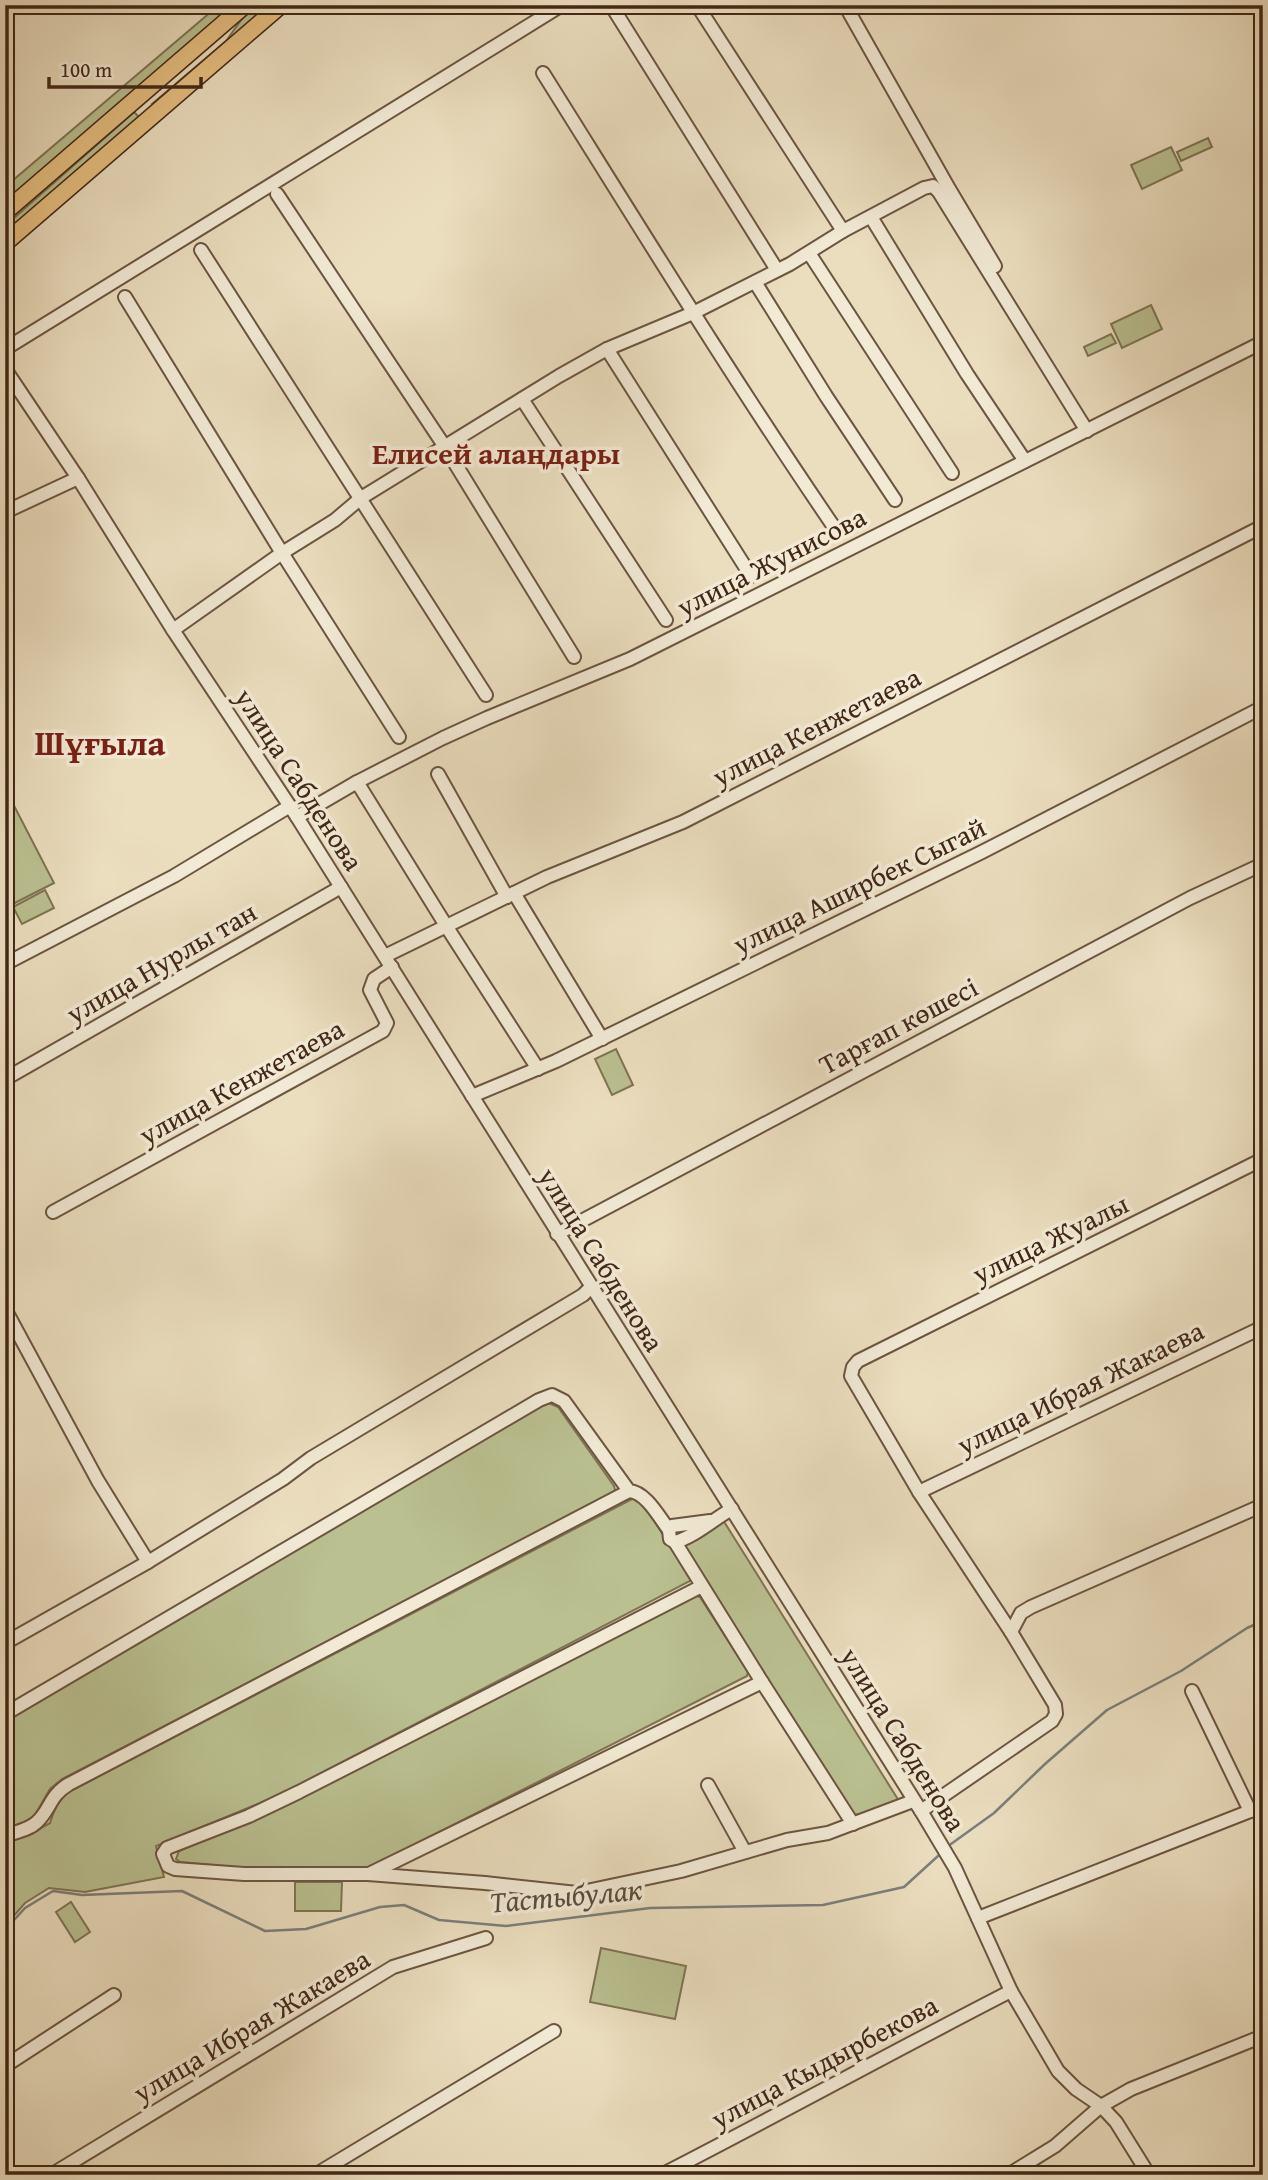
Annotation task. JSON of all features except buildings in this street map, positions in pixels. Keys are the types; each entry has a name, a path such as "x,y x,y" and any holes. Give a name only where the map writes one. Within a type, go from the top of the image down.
{"main road":[{"path":"5,212 245,5"},
{"path":"5,243 281,5"},
{"path":"133,102 148,119"}],"street":[{"path":"5,349 562,5"},
{"path":"611,5 777,270"},
{"path":"696,5 843,231"},
{"path":"845,5 1090,429"},
{"path":"543,73 693,313 836,530"},
{"path":"173,629 282,553 335,520 361,498 607,349 693,313 755,282 843,231 924,188 933,186 1090,429"},
{"path":"277,194 445,447 573,657"},
{"path":"872,217 968,374 1026,461"},
{"path":"201,250 486,695"},
{"path":"809,253 952,474"},
{"path":"755,282 895,500"},
{"path":"125,297 399,737"},
{"name":"улица Жунисова","path":"5,964 294,811 487,718 630,659 1263,342"},
{"path":"607,349 751,576"},
{"name":"улица Сабденова","path":"5,369 294,811 917,1806 955,1868 1011,1991 1058,2071 1076,2089 1101,2106 1116,2122 1149,2175"},
{"path":"522,399 666,620"},
{"path":"5,512 78,478"},
{"name":"улица Кенжетаева","path":"53,1212 383,1031 387,1023 370,990 374,979 388,962 446,926 547,877 683,822 1263,526"},
{"name":"улица Аширбек Сыгай","path":"472,1096 602,1039 982,852 1263,707"},
{"path":"438,774 510,895 602,1039"},
{"path":"357,782 538,1069"},
{"name":"Тарғап көшесі","path":"557,1234 1190,898 1263,864"},
{"name":"улица Нурлы тан","path":"5,1079 341,887"},
{"name":"улица Жуалы","path":"919,1492 851,1376 858,1361 1263,1159"},
{"path":"5,1643 148,1562 283,1479 311,1458 583,1295 591,1287"},
{"path":"5,1309 98,1481 148,1562"},
{"name":"улица Ибрая Жакаева","path":"919,1492 1263,1327"},
{"path":"5,1714 539,1400 552,1395 564,1401 629,1491"},
{"path":"5,1836 37,1822 51,1798 69,1784 629,1491 636,1491 642,1496 672,1536 853,1824"},
{"path":"702,1586 299,1792 249,1816 167,1848 163,1854 168,1866 175,1869 244,1874 368,1874 577,1893 660,1876 787,1840 828,1833 917,1806 1052,1721 1055,1714 1055,1705 1012,1632 919,1492"},
{"path":"1012,1632 1021,1613 1031,1606 1263,1505"},
{"path":"672,1536 693,1534 732,1508"},
{"path":"368,1874 762,1682"},
{"path":"1192,1691 1250,1811"},
{"path":"708,1784 745,1853"},
{"path":"978,1918 1263,1806"},
{"name":"улица Ибрая Жакаева","path":"51,2175 393,1967 486,1938"},
{"name":"улица Кыдырбекова","path":"661,2175 1011,1991"},
{"path":"5,2066 114,1995"},
{"path":"315,2175 554,2031"},
{"path":"1008,2175 1055,2146 1101,2106 1131,2089 1263,2036"}],"green space":[{"path":"219,5 234,5 5,202 5,187"},
{"path":"257,5 274,5 155,109 152,104 226,41 244,16"},
{"path":"134,112 139,117 5,236 5,226"},
{"path":"1208,138 1212,147 1181,161 1177,152"},
{"path":"1171,147 1182,170 1142,189 1131,165"},
{"path":"1151,305 1162,329 1122,348 1111,324"},
{"path":"1111,334 1116,343 1088,356 1084,347"},
{"path":"9,796 54,883 5,908 5,798"},
{"path":"45,890 54,908 22,924 13,907"},
{"path":"616,1049 633,1085 612,1095 595,1059"},
{"path":"549,1403 558,1407 614,1486 613,1493 62,1779 50,1789 35,1815 5,1829 5,1721"},
{"path":"634,1498 641,1501 690,1576 690,1581 277,1796 156,1846 164,1877 85,1892 49,1888 25,1903 5,1926 5,1840 50,1823 56,1807 67,1793"},
{"path":"723,1520 899,1801 865,1813 854,1815 850,1811 686,1550 687,1542"},
{"path":"696,1596 700,1597 748,1672 747,1676 366,1869 244,1868 180,1862 176,1859 179,1851 275,1811"},
{"path":"295,1882 342,1882 341,1911 295,1911"},
{"path":"71,1902 90,1932 75,1942 56,1912"},
{"path":"601,1948 686,1966 675,2019 590,2002"}],"waterway":[{"name":"Тастыбулак","path":"951,1844 994,1813 1107,1710 1181,1671 1247,1628 1263,1621"},
{"name":"Тастыбулак","path":"5,1930 25,1908 53,1891 82,1895 182,1891 265,1931 306,1929 380,1907 404,1905 439,1920 506,1926 650,1908 823,1905 904,1887 938,1856"}],"district":[{"name":"Елисей алаңдары","path":"496,453"},
{"name":"Шұғыла","path":"100,742"}]}
